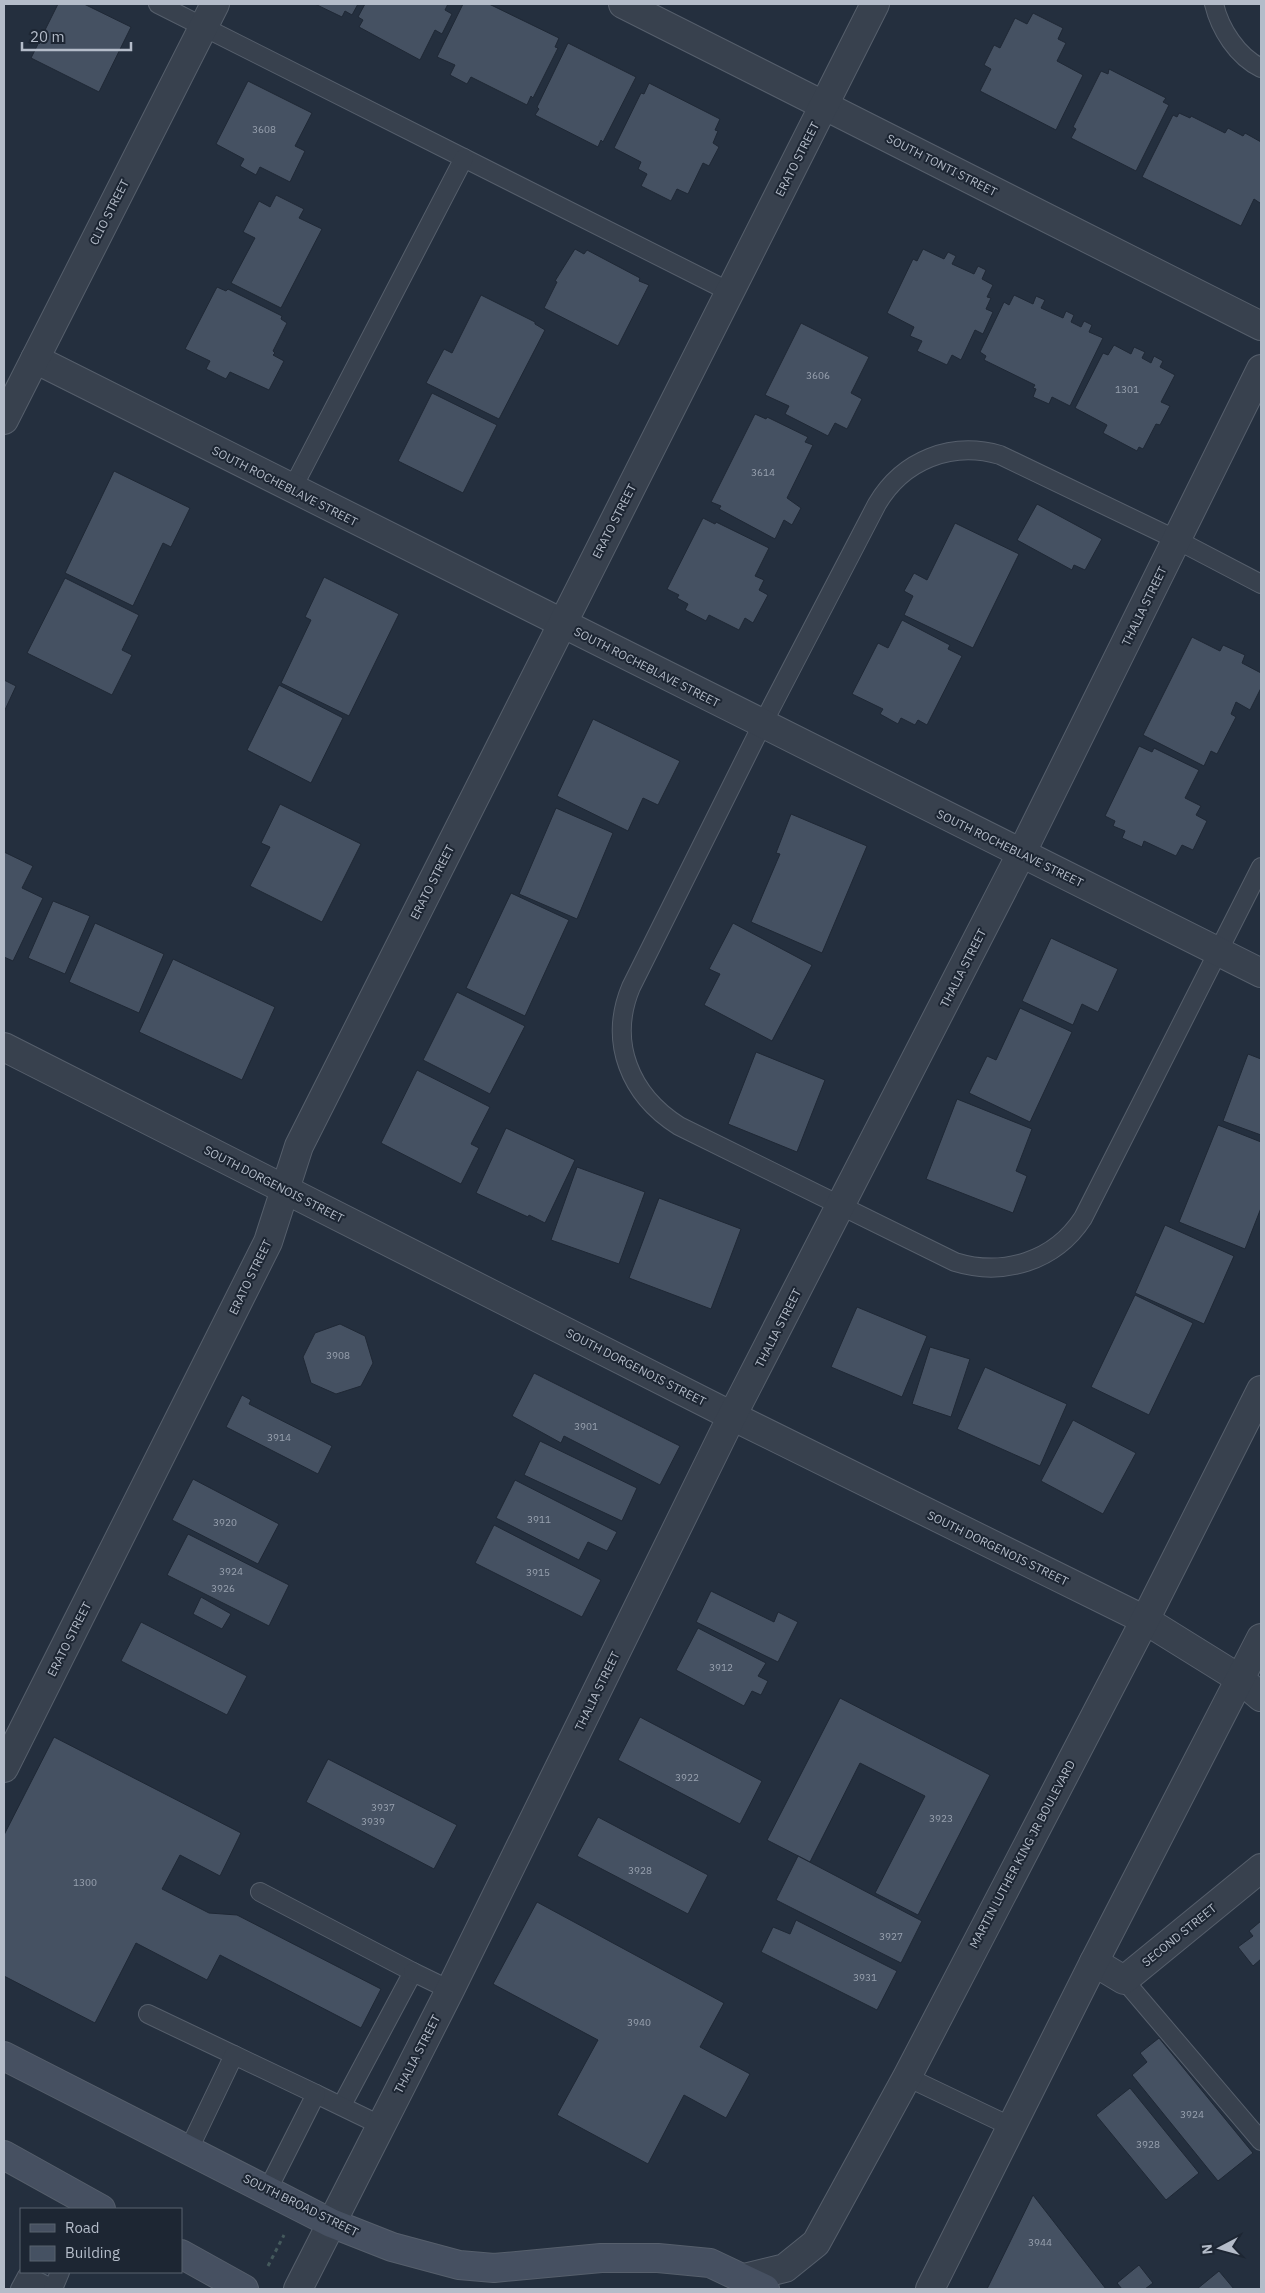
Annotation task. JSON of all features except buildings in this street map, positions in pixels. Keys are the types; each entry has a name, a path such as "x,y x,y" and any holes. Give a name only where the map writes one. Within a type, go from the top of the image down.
{"main road":[{"name":"SOUTH BROAD STREET","path":"4,2056 190,2149 331,2223 392,2247 458,2265 494,2268 602,2258 658,2258 710,2262 754,2284"},
{"path":"4,2155 94,2207"},
{"path":"182,2255 244,2289"}],"street":[{"name":"SOUTH TONTI STREET","path":"623,4 1261,326"},
{"name":"ERATO STREET","path":"4,1768 268,1242 298,1146 876,4"},
{"name":"CLIO STREET","path":"4,420 209,15"},
{"name":"SOUTH ROCHEBLAVE STREET","path":"35,360 762,725 1261,972"},
{"name":"THALIA STREET","path":"298,2289 450,1990 732,1416 1021,854 1261,369"},
{"name":"SOUTH DORGENOIS STREET","path":"9,1059 284,1189 732,1416 1145,1620 1240,1679 1261,1697"},
{"name":"MARTIN LUTHER KING JR BOULEVARD","path":"754,2284 785,2268 816,2243 907,2077 1145,1620 1261,1390"},
{"path":"930,2289 1094,1962 1261,1638"},
{"name":"SECOND STREET","path":"1124,1980 1261,1868"},
{"path":"1094,1962 1124,1980"}],"lane":[{"path":"158,4 209,15 464,158 730,292"},
{"path":"1214,4 1219,19 1232,42 1244,55 1261,68"},
{"path":"292,489 464,158"},
{"path":"1261,584 1177,540 1000,455 965,450 938,454 922,460 906,470 882,496 762,725 631,987 623,1013 623,1048 628,1066 640,1090 664,1116 679,1126 964,1265 991,1268 1010,1267 1027,1262 1052,1250 1072,1232 1083,1218 1261,867"},
{"path":"260,1892 450,1990"},
{"path":"342,2106 413,1972"},
{"path":"1124,1980 1261,2141"},
{"path":"148,2014 380,2125"},
{"path":"190,2149 234,2055"},
{"path":"907,2077 1012,2127"},
{"path":"268,2189 316,2094"},
{"path":"20,2289 27,2276 53,2289 60,2273"}],"path":[{"path":"268,2266 285,2231"}]}
